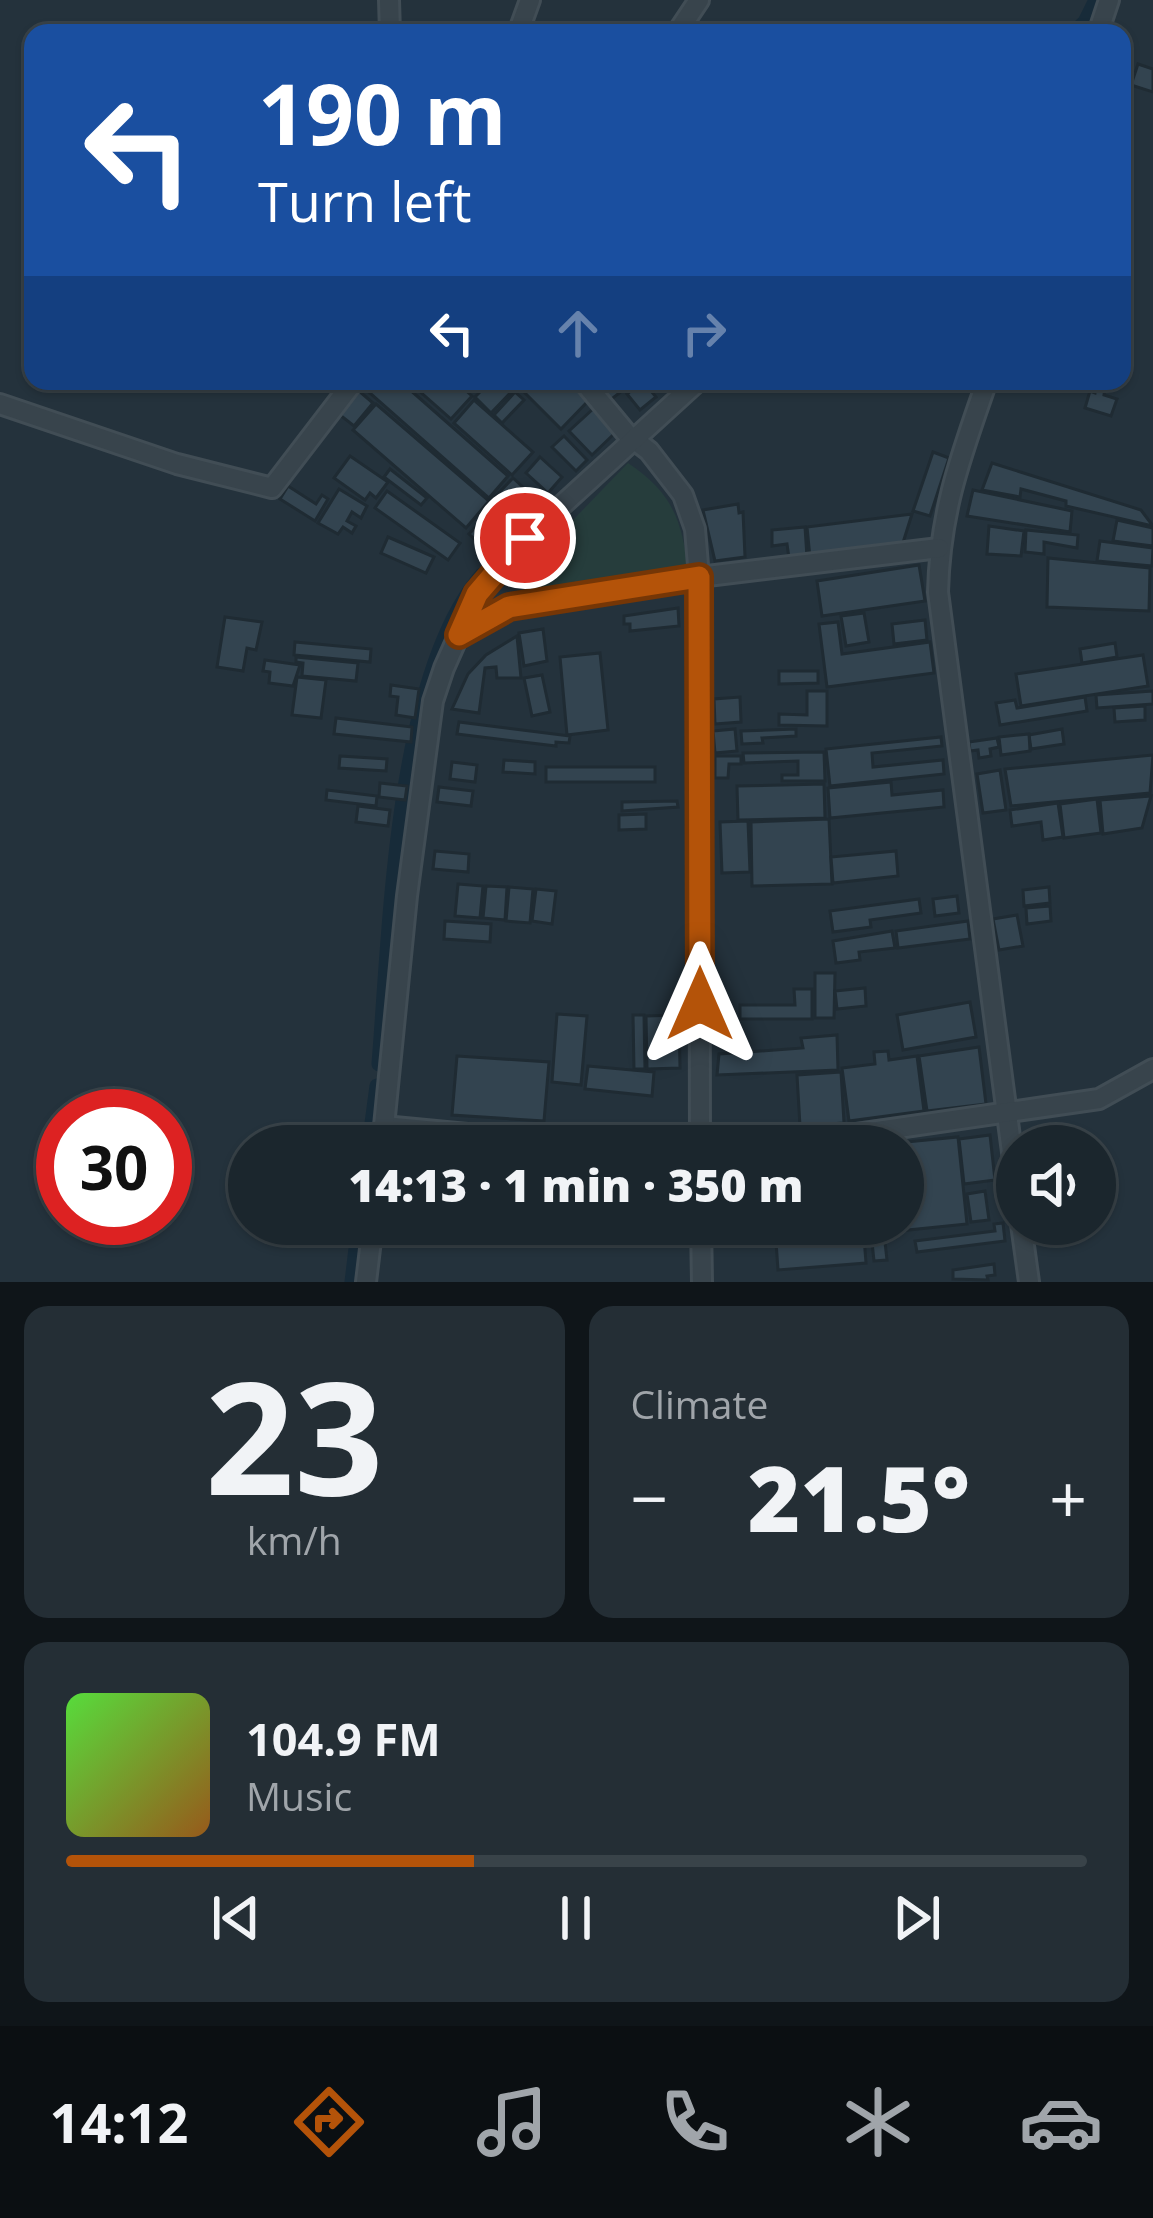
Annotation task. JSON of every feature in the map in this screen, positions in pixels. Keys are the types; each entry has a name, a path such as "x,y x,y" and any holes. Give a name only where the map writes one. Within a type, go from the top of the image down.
{"street":[{"path":"0,404 177,464 272,488 347,390"},
{"path":"591,390 682,495 695,529 699,577 700,1125"},
{"path":"384,1125 433,701 459,635 477,594 505,558 634,439 701,390"},
{"path":"984,390 948,493 938,592 1009,1125"},
{"path":"459,635 509,607 699,577 939,548"},
{"path":"922,1125 1099,1099 1153,1069"},
{"path":"367,1282 371,1245"},
{"path":"701,1245 702,1282"},
{"path":"1024,1245 1029,1282"}],"green space":[{"path":"628,463 656,486 673,510 689,572 536,595 520,575"}],"building":[{"path":"1138,64 1153,69 1153,92 1131,85"},
{"path":"367,390 410,390 508,476 489,498"},
{"path":"418,390 465,390 472,396 451,419"},
{"path":"482,390 512,391 491,413 475,397"},
{"path":"522,390 579,390 589,400 561,429"},
{"path":"600,390 623,390 609,401"},
{"path":"650,390 656,397 640,410 627,394"},
{"path":"1105,390 1104,395 1117,399 1111,416 1085,408 1090,391"},
{"path":"359,391 373,403 354,426 340,415"},
{"path":"515,392 524,400 502,423 494,415"},
{"path":"474,400 533,452 512,475 454,423"},
{"path":"376,404 489,501 466,528 353,430"},
{"path":"593,409 615,433 592,455 569,431"},
{"path":"564,436 587,460 576,471 552,447"},
{"path":"933,452 949,458 930,516 913,511"},
{"path":"350,456 388,482 376,498 370,493 365,500 334,478"},
{"path":"540,457 562,477 548,493 526,473"},
{"path":"992,463 1141,510 1153,526 1066,506 1066,501 1021,489 1020,497 982,490"},
{"path":"390,469 427,498 421,505 384,477"},
{"path":"513,478 540,503 513,531 486,506"},
{"path":"288,486 316,504 322,495 328,499 315,521 280,499"},
{"path":"339,489 367,506 361,518 352,512 347,521 356,526 352,533 343,527 338,534 318,523"},
{"path":"973,490 1072,511 1070,532 967,516"},
{"path":"387,491 460,543 448,560 375,508"},
{"path":"738,504 739,513 743,512 745,557 715,561 703,510"},
{"path":"489,513 508,531 488,552 469,534"},
{"path":"912,514 901,549 810,558 807,527"},
{"path":"1117,520 1153,528 1153,546 1113,541"},
{"path":"989,526 1024,531 1021,556 987,554"},
{"path":"805,527 807,557 789,558 787,544 772,546 772,530"},
{"path":"1026,530 1078,535 1077,548 1044,542 1044,554 1025,552"},
{"path":"388,537 434,557 426,573 381,553"},
{"path":"1100,541 1153,548 1152,566 1097,561"},
{"path":"1048,558 1150,568 1149,611 1047,607"},
{"path":"919,565 925,601 822,616 817,581"},
{"path":"678,608 679,626 630,631 630,624 624,624 624,616"},
{"path":"864,613 869,642 846,646 841,616"},
{"path":"225,617 262,622 256,650 247,648 243,671 217,667"},
{"path":"925,620 927,640 894,644 892,624"},
{"path":"838,622 842,654 930,642 934,673 827,687 819,624"},
{"path":"543,629 547,661 524,666 519,633"},
{"path":"517,636 521,678 497,678 496,667 485,668 479,713 452,709 468,674 486,655"},
{"path":"295,642 371,649 370,662 294,655"},
{"path":"1115,643 1117,657 1082,663 1080,649"},
{"path":"600,653 608,730 567,735 560,657"},
{"path":"1143,655 1148,686 1021,706 1016,674"},
{"path":"296,657 358,663 356,681 302,676 303,663 296,662"},
{"path":"265,660 300,665 293,686 269,683 270,672 263,671"},
{"path":"779,671 818,671 818,683 779,684"},
{"path":"542,675 550,712 532,716 524,678"},
{"path":"297,677 326,680 321,718 292,715"},
{"path":"391,685 419,689 415,718 396,715 398,697 390,696"},
{"path":"807,691 827,691 827,726 779,725 779,714 807,715"},
{"path":"1153,691 1153,704 1097,708 1096,695"},
{"path":"740,697 741,722 715,724 714,699"},
{"path":"1085,697 1087,711 1000,725 996,703 1015,700 1017,708"},
{"path":"1145,706 1145,720 1115,722 1114,708"},
{"path":"336,718 412,727 411,742 334,734"},
{"path":"459,722 570,736 569,743 556,742 556,746 457,734"},
{"path":"735,729 737,751 715,753 713,731"},
{"path":"796,729 796,736 742,744 741,731"},
{"path":"1062,729 1064,744 1031,749 1029,735"},
{"path":"1029,734 1030,751 1001,755 999,737"},
{"path":"941,737 942,746 872,753 873,767 943,760 944,774 830,786 826,749"},
{"path":"997,738 999,747 990,749 991,756 979,758 978,750 970,751 969,742"},
{"path":"824,752 825,781 782,781 782,775 798,775 798,761 744,763 743,753"},
{"path":"1153,755 1150,793 1011,806 1005,769"},
{"path":"340,756 387,759 386,771 339,768"},
{"path":"715,756 741,756 741,764 729,764 728,778 715,778"},
{"path":"504,760 535,762 535,774 503,772"},
{"path":"452,762 477,765 475,782 450,779"},
{"path":"546,767 655,767 655,782 546,782"},
{"path":"1000,770 1006,810 983,813 977,774"},
{"path":"891,782 892,795 943,790 944,807 830,818 828,788"},
{"path":"380,783 407,786 405,800 379,797"},
{"path":"824,784 825,818 738,820 737,786"},
{"path":"439,787 473,791 471,806 437,802"},
{"path":"327,790 377,796 376,806 326,800"},
{"path":"1151,796 1142,828 1103,834 1100,800"},
{"path":"1097,799 1101,833 1064,838 1060,804"},
{"path":"677,801 678,807 622,811 622,802"},
{"path":"1058,803 1063,837 1043,840 1041,822 1012,826 1010,810"},
{"path":"358,806 390,810 388,826 356,822"},
{"path":"646,814 646,829 619,830 619,815"},
{"path":"829,819 832,884 752,886 751,822"},
{"path":"748,821 750,872 722,873 720,822"},
{"path":"435,851 469,854 468,872 433,869"},
{"path":"896,851 898,876 833,883 831,857"},
{"path":"458,884 483,886 480,918 455,916"},
{"path":"486,886 507,887 505,920 483,918"},
{"path":"509,887 533,889 530,923 506,921"},
{"path":"1049,887 1050,903 1024,906 1023,890"},
{"path":"536,889 556,891 552,924 532,921"},
{"path":"957,896 959,913 935,916 933,899"},
{"path":"919,899 921,913 870,920 871,927 833,932 830,911"},
{"path":"1050,906 1051,921 1027,924 1026,908"},
{"path":"1017,915 1023,946 999,950 993,919"},
{"path":"445,921 491,924 490,942 444,939"},
{"path":"968,921 970,939 898,948 896,931"},
{"path":"892,931 895,948 859,952 860,960 836,963 833,941"},
{"path":"815,973 835,973 834,1018 815,1018"},
{"path":"865,988 866,1006 837,1009 835,991"},
{"path":"794,989 812,989 812,1019 740,1019 740,1005 795,1005"},
{"path":"970,1002 976,1037 903,1050 897,1015"},
{"path":"557,1014 587,1016 581,1085 552,1082"},
{"path":"633,1015 644,1015 645,1069 634,1069"},
{"path":"679,1015 680,1068 647,1069 646,1016"},
{"path":"837,1035 838,1070 717,1075 719,1054 803,1048 801,1038"},
{"path":"979,1047 986,1104 927,1111 919,1056"},
{"path":"888,1051 889,1060 917,1056 924,1111 849,1121 842,1068 875,1064 874,1052"},
{"path":"457,1056 549,1062 544,1121 452,1115"},
{"path":"588,1066 654,1072 652,1096 585,1089"},
{"path":"841,1072 844,1123 800,1125 797,1075"},
{"path":"990,1135 995,1180 964,1184 959,1139"},
{"path":"958,1137 967,1224 924,1228 924,1140"},
{"path":"985,1191 989,1220 971,1222 967,1194"},
{"path":"996,1224 996,1242 917,1252 916,1245 924,1245 924,1240 995,1231"},
{"path":"776,1245 865,1245 866,1263 778,1270"},
{"path":"872,1245 885,1245 887,1260 874,1261"},
{"path":"994,1264 995,1275 987,1276 988,1280 953,1279 953,1270"}],"waterway":[{"path":"1083,24 1096,0"},
{"path":"379,1064 393,878 414,739 431,675 453,619 482,575"},
{"path":"372,1125 377,1086"},
{"path":"352,1282 356,1245"}],"route":[{"path":"525,538 477,594 459,635 509,607 699,577 700,1004"}]}
